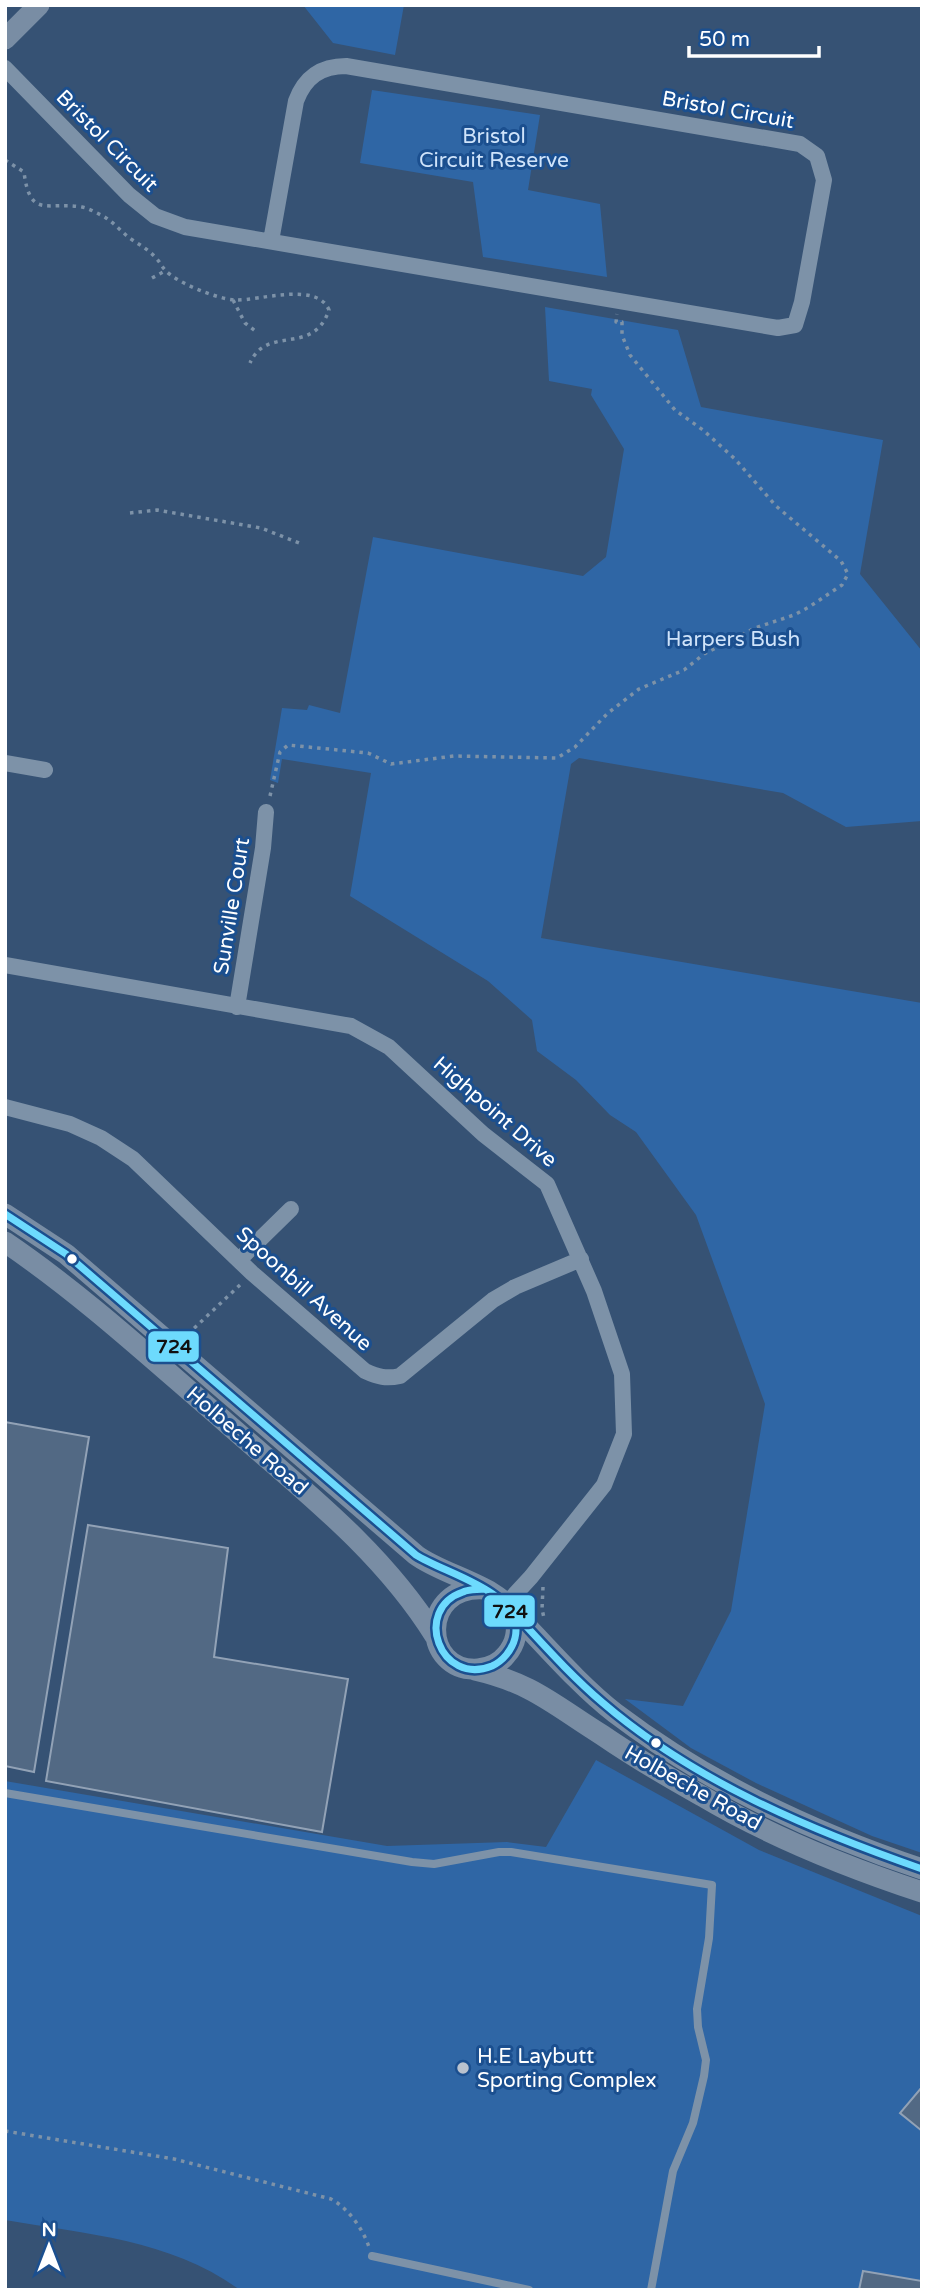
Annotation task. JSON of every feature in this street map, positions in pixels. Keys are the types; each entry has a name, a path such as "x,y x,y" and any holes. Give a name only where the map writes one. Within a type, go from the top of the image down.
{"street":[{"path":"6,37 35,6"},
{"name":"Bristol Circuit","path":"5,68 128,195 155,216 185,227 778,328 795,325 802,302 824,180 817,156 800,144 360,68 333,66 316,73 306,82 296,101 271,241"},
{"path":"5,763 44,770"},
{"name":"Sunville Court","path":"237,1007 263,848 266,812"},
{"name":"Highpoint Drive","path":"5,965 351,1026 389,1048 483,1134 547,1184 581,1259 622,1374 624,1434 604,1485 510,1607"},
{"name":"Spoonbill Avenue","path":"5,1107 70,1124 133,1158 252,1273 365,1371 376,1377 400,1376 493,1300 515,1287 581,1259"},
{"path":"239,1260 291,1209"},
{"name":"Holbeche Road","path":"5,1214 66,1254 415,1555 439,1570 484,1589"},
{"name":"Holbeche Road","path":"5,1241 98,1312 310,1496 387,1570 415,1603 435,1636"},
{"path":"471,1588 484,1589 497,1594 510,1607 516,1634 506,1657 484,1669 471,1670 458,1666 439,1648 435,1636 435,1622 447,1599 471,1588"},
{"name":"Holbeche Road","path":"510,1607 613,1712 676,1756 806,1824 922,1870"},
{"name":"Holbeche Road","path":"471,1670 514,1681 535,1690 611,1742 705,1798 788,1840 837,1862 922,1892"}],"lane":[{"path":"5,1793 412,1862 434,1864 511,1852 712,1885 709,1938 697,2009 698,2027 706,2060 704,2076 693,2123 673,2171 651,2290"},
{"path":"372,2256 528,2290"}],"path":[{"path":"5,160 23,172 30,198 37,204 49,207 81,207 103,216 150,252 165,271 187,284 233,300 282,295 314,295 321,298 329,310 322,324 307,337 265,345 257,351 250,363"},
{"path":"152,278 165,271"},
{"path":"233,300 245,323 258,332"},
{"path":"266,812 280,752 288,745 368,753 391,764 454,756 557,758 575,747 608,713 639,689 684,670 704,654 755,628 794,615 822,599 845,580 848,574 841,561 776,506 735,459 665,399 630,355 622,335 622,323 616,322 618,311"},
{"path":"130,513 157,510 261,528 299,543"},
{"path":"185,1338 252,1273"},
{"path":"531,1577 543,1588 542,1609 545,1622"},
{"path":"5,2131 174,2159 331,2199 340,2204 365,2234 372,2256"}],"green space":[{"path":"303,5 404,5 395,55 333,43"},
{"name":"Bristol Circuit Reserve","path":"372,90 540,115 528,190 600,204 607,277 483,257 473,182 360,163"},
{"name":"Harpers Bush","path":"545,307 678,330 701,407 883,440 860,574 922,651 922,821 846,827 783,793 579,758 571,764 541,938 922,1003 922,1853 872,1836 756,1783 691,1748 625,1699 683,1706 731,1611 765,1404 696,1215 636,1132 610,1115 576,1080 537,1051 532,1020 488,981 350,896 371,773 282,759 278,783 270,780 282,708 307,710 309,705 340,713 373,537 583,576 606,557 624,449 591,395 592,389 549,381"},
{"name":"H.E Laybutt Sporting Complex","path":"596,1760 759,1850 922,1916 922,2290 240,2290 214,2273 157,2250 97,2235 5,2220 5,1781 387,1846 507,1842 546,1847"}],"building":[{"path":"5,1422 89,1437 34,1772 5,1766"},
{"path":"88,1525 228,1548 214,1657 348,1679 322,1832 46,1781"},
{"path":"922,2087 922,2131 900,2113"},
{"path":"863,2271 922,2281 922,2290 859,2290"}],"transit line":[{"name":"724","path":"5,1214 66,1254 416,1555 480,1586 496,1597 508,1608 515,1622 514,1642 500,1661 492,1666 474,1670 458,1666 447,1656 439,1643 436,1628 439,1614 447,1601 465,1591 484,1589"},
{"name":"724","path":"513,1612 556,1659 603,1703 675,1756 714,1780 796,1820 922,1869"}],"place":[{"name":"H.E Laybutt Sporting Complex","path":"463,2068"}]}
